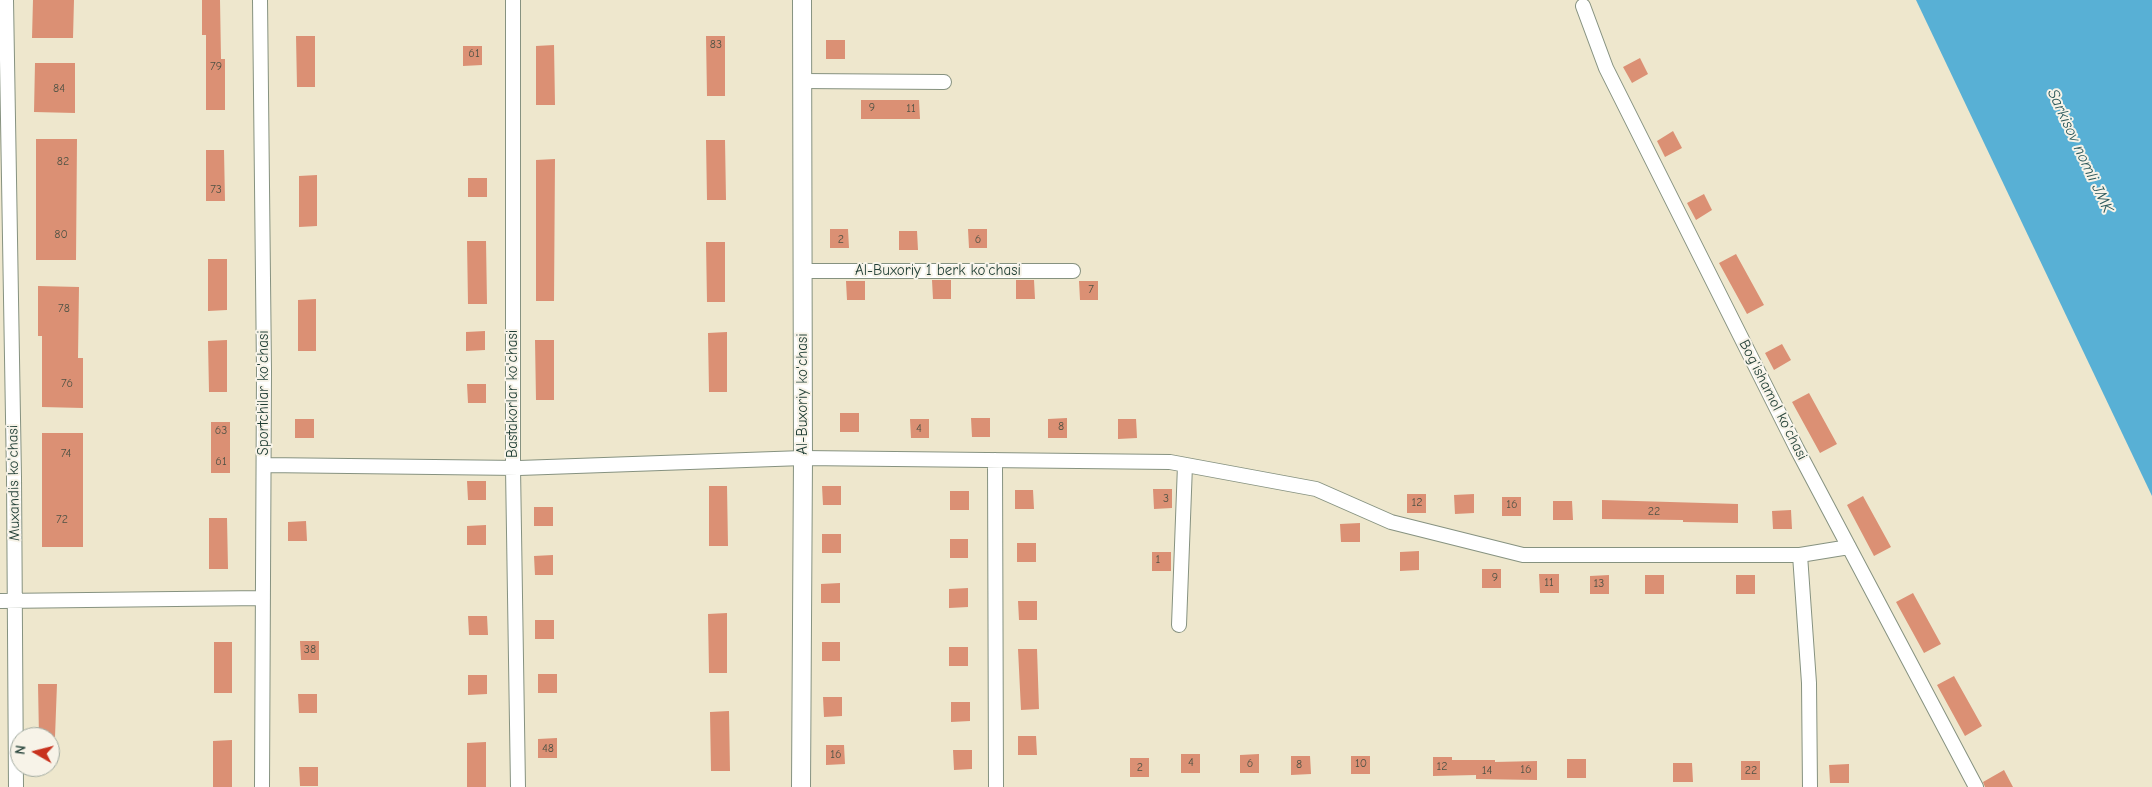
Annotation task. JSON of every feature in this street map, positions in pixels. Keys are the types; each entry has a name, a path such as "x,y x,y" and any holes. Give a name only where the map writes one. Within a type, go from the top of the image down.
{"street":[{"name":"Muxandis ko'chasi","path":"6,0 16,787"},
{"name":"Sportchilar ko'chasi","path":"260,0 264,465 262,787"},
{"name":"Bastakorlar ko'chasi","path":"513,0 513,468 518,787"},
{"name":"Al-Buxoriy ko'chasi","path":"801,787 803,458 802,0"},
{"name":"Bog'ishamol ko'chasi","path":"1583,6 1606,68 1793,440 1976,787"},
{"path":"802,81 944,82"},
{"name":"Al-Buxoriy 1 berk ko'chasi","path":"803,271 1073,270"},
{"path":"264,465 513,468 803,458 1170,462 1316,489 1391,522 1522,555 1800,555 1849,547"},
{"path":"995,460 996,787"},
{"path":"1179,625 1185,464"},
{"path":"1800,555 1809,683 1810,787"},
{"path":"0,601 263,598"}],"water":[{"name":"Sarkisov nomli JMK","path":"1916,0 2152,0 2152,496"}],"building":[{"path":"33,0 74,0 73,38 32,38"},
{"path":"202,0 220,0 221,59 225,59 225,110 206,110 206,35 202,35"},
{"path":"296,36 315,36 315,87 297,87"},
{"path":"706,36 725,36 725,96 707,96"},
{"path":"826,40 845,40 845,59 826,59"},
{"path":"554,45 555,105 536,105 536,46"},
{"path":"463,46 482,46 482,65 463,66"},
{"path":"1640,58 1648,74 1632,83 1623,67"},
{"path":"35,63 75,63 75,113 34,112"},
{"path":"861,100 919,100 920,119 861,119"},
{"path":"1673,131 1682,148 1665,157 1657,141"},
{"path":"36,139 77,139 76,260 36,260"},
{"path":"706,140 725,140 726,200 707,200"},
{"path":"206,150 224,150 225,201 206,201"},
{"path":"555,159 554,301 536,301 536,160"},
{"path":"317,175 317,226 299,227 299,176"},
{"path":"468,178 487,178 487,197 468,197"},
{"path":"1704,194 1712,210 1696,220 1687,203"},
{"path":"830,229 848,229 849,248 830,248"},
{"path":"968,229 987,229 987,248 969,248"},
{"path":"899,231 917,231 918,250 899,250"},
{"path":"467,241 486,241 487,304 468,304"},
{"path":"706,242 725,242 725,302 707,302"},
{"path":"1736,254 1764,305 1747,314 1719,263"},
{"path":"208,259 227,259 227,310 208,311"},
{"path":"932,280 951,280 951,299 933,299"},
{"path":"1016,280 1034,280 1035,299 1016,299"},
{"path":"846,281 865,281 865,300 847,300"},
{"path":"1079,281 1098,281 1098,300 1080,300"},
{"path":"38,286 79,287 78,358 83,358 83,408 42,407 42,336 38,336"},
{"path":"316,299 316,351 298,351 298,300"},
{"path":"485,331 485,350 466,351 466,332"},
{"path":"727,332 727,392 709,392 708,333"},
{"path":"227,340 227,392 209,392 208,341"},
{"path":"535,340 554,340 554,400 536,400"},
{"path":"1782,344 1791,360 1774,370 1765,353"},
{"path":"467,384 486,384 486,403 468,403"},
{"path":"1809,393 1837,444 1820,453 1792,402"},
{"path":"840,413 859,413 859,432 840,432"},
{"path":"971,418 990,418 990,437 972,437"},
{"path":"1067,418 1067,438 1048,438 1048,419"},
{"path":"295,419 314,419 314,438 295,438"},
{"path":"910,419 929,419 929,438 911,438"},
{"path":"1118,419 1136,419 1137,438 1118,439"},
{"path":"211,422 230,422 230,473 211,473"},
{"path":"42,433 83,433 83,547 42,547"},
{"path":"467,481 486,481 486,500 468,500"},
{"path":"709,486 727,486 728,546 709,546"},
{"path":"822,486 841,486 841,505 823,505"},
{"path":"1153,489 1172,489 1172,508 1154,509"},
{"path":"1015,490 1033,490 1034,509 1015,509"},
{"path":"950,491 969,491 969,510 950,510"},
{"path":"1407,494 1426,494 1426,513 1407,513"},
{"path":"1474,494 1474,513 1455,514 1454,495"},
{"path":"1863,496 1891,547 1874,556 1847,505"},
{"path":"1502,497 1521,497 1521,516 1502,516"},
{"path":"1602,500 1738,504 1738,523 1602,519"},
{"path":"1553,501 1572,501 1573,520 1553,520"},
{"path":"534,507 553,507 553,526 534,526"},
{"path":"1791,510 1792,529 1773,529 1772,511"},
{"path":"209,518 227,518 228,569 209,569"},
{"path":"306,521 307,541 288,541 288,522"},
{"path":"1360,523 1360,542 1341,542 1340,524"},
{"path":"486,525 486,545 467,545 467,526"},
{"path":"822,534 841,534 841,553 822,553"},
{"path":"950,539 968,539 968,558 950,558"},
{"path":"1017,543 1036,543 1036,562 1017,562"},
{"path":"1419,551 1419,570 1400,571 1400,552"},
{"path":"1152,552 1171,552 1171,571 1152,571"},
{"path":"553,555 553,575 535,575 534,556"},
{"path":"1482,569 1501,569 1501,588 1482,588"},
{"path":"1539,574 1559,574 1559,593 1540,593"},
{"path":"1609,575 1609,594 1590,594 1590,576"},
{"path":"1645,575 1664,575 1664,594 1645,594"},
{"path":"1736,575 1755,575 1755,594 1736,594"},
{"path":"840,583 840,603 821,603 821,584"},
{"path":"968,588 968,607 949,608 949,589"},
{"path":"1913,593 1941,644 1924,653 1896,602"},
{"path":"1018,601 1037,601 1037,620 1019,620"},
{"path":"727,613 727,673 709,673 708,614"},
{"path":"468,616 487,616 488,635 469,635"},
{"path":"535,620 554,620 554,639 535,639"},
{"path":"300,641 319,641 319,660 301,660"},
{"path":"214,642 232,642 232,693 214,693"},
{"path":"822,642 840,642 840,661 822,661"},
{"path":"949,647 968,647 968,666 949,666"},
{"path":"1018,649 1037,649 1039,709 1021,710"},
{"path":"538,674 557,674 557,693 538,693"},
{"path":"468,675 487,675 487,694 468,695"},
{"path":"1954,676 1982,726 1965,736 1937,685"},
{"path":"38,684 57,684 55,727 39,727"},
{"path":"298,694 317,694 317,713 299,713"},
{"path":"823,697 842,697 842,716 824,717"},
{"path":"951,702 970,702 970,721 951,722"},
{"path":"729,711 730,771 711,771 710,712"},
{"path":"1018,736 1036,736 1037,755 1018,755"},
{"path":"557,738 557,758 538,758 538,739"},
{"path":"232,740 232,787 213,787 213,741"},
{"path":"486,742 486,787 467,787 467,743"},
{"path":"826,745 844,745 845,764 826,765"},
{"path":"953,750 972,750 972,769 954,770"},
{"path":"1181,754 1200,754 1200,773 1181,773"},
{"path":"1259,754 1259,773 1240,773 1240,755"},
{"path":"1291,756 1310,756 1311,774 1291,775"},
{"path":"1351,756 1370,756 1370,774 1351,774"},
{"path":"1433,757 1452,757 1452,760 1495,760 1495,762 1537,761 1537,780 1476,779 1476,775 1433,776"},
{"path":"1130,758 1149,758 1149,777 1130,777"},
{"path":"1567,759 1586,759 1586,778 1567,778"},
{"path":"1741,761 1760,761 1760,780 1741,780"},
{"path":"1673,763 1692,763 1693,782 1673,782"},
{"path":"1849,764 1849,783 1830,783 1829,765"},
{"path":"299,767 318,767 318,786 300,786"},
{"path":"2004,770 2013,787 1985,787 1983,782"}]}
